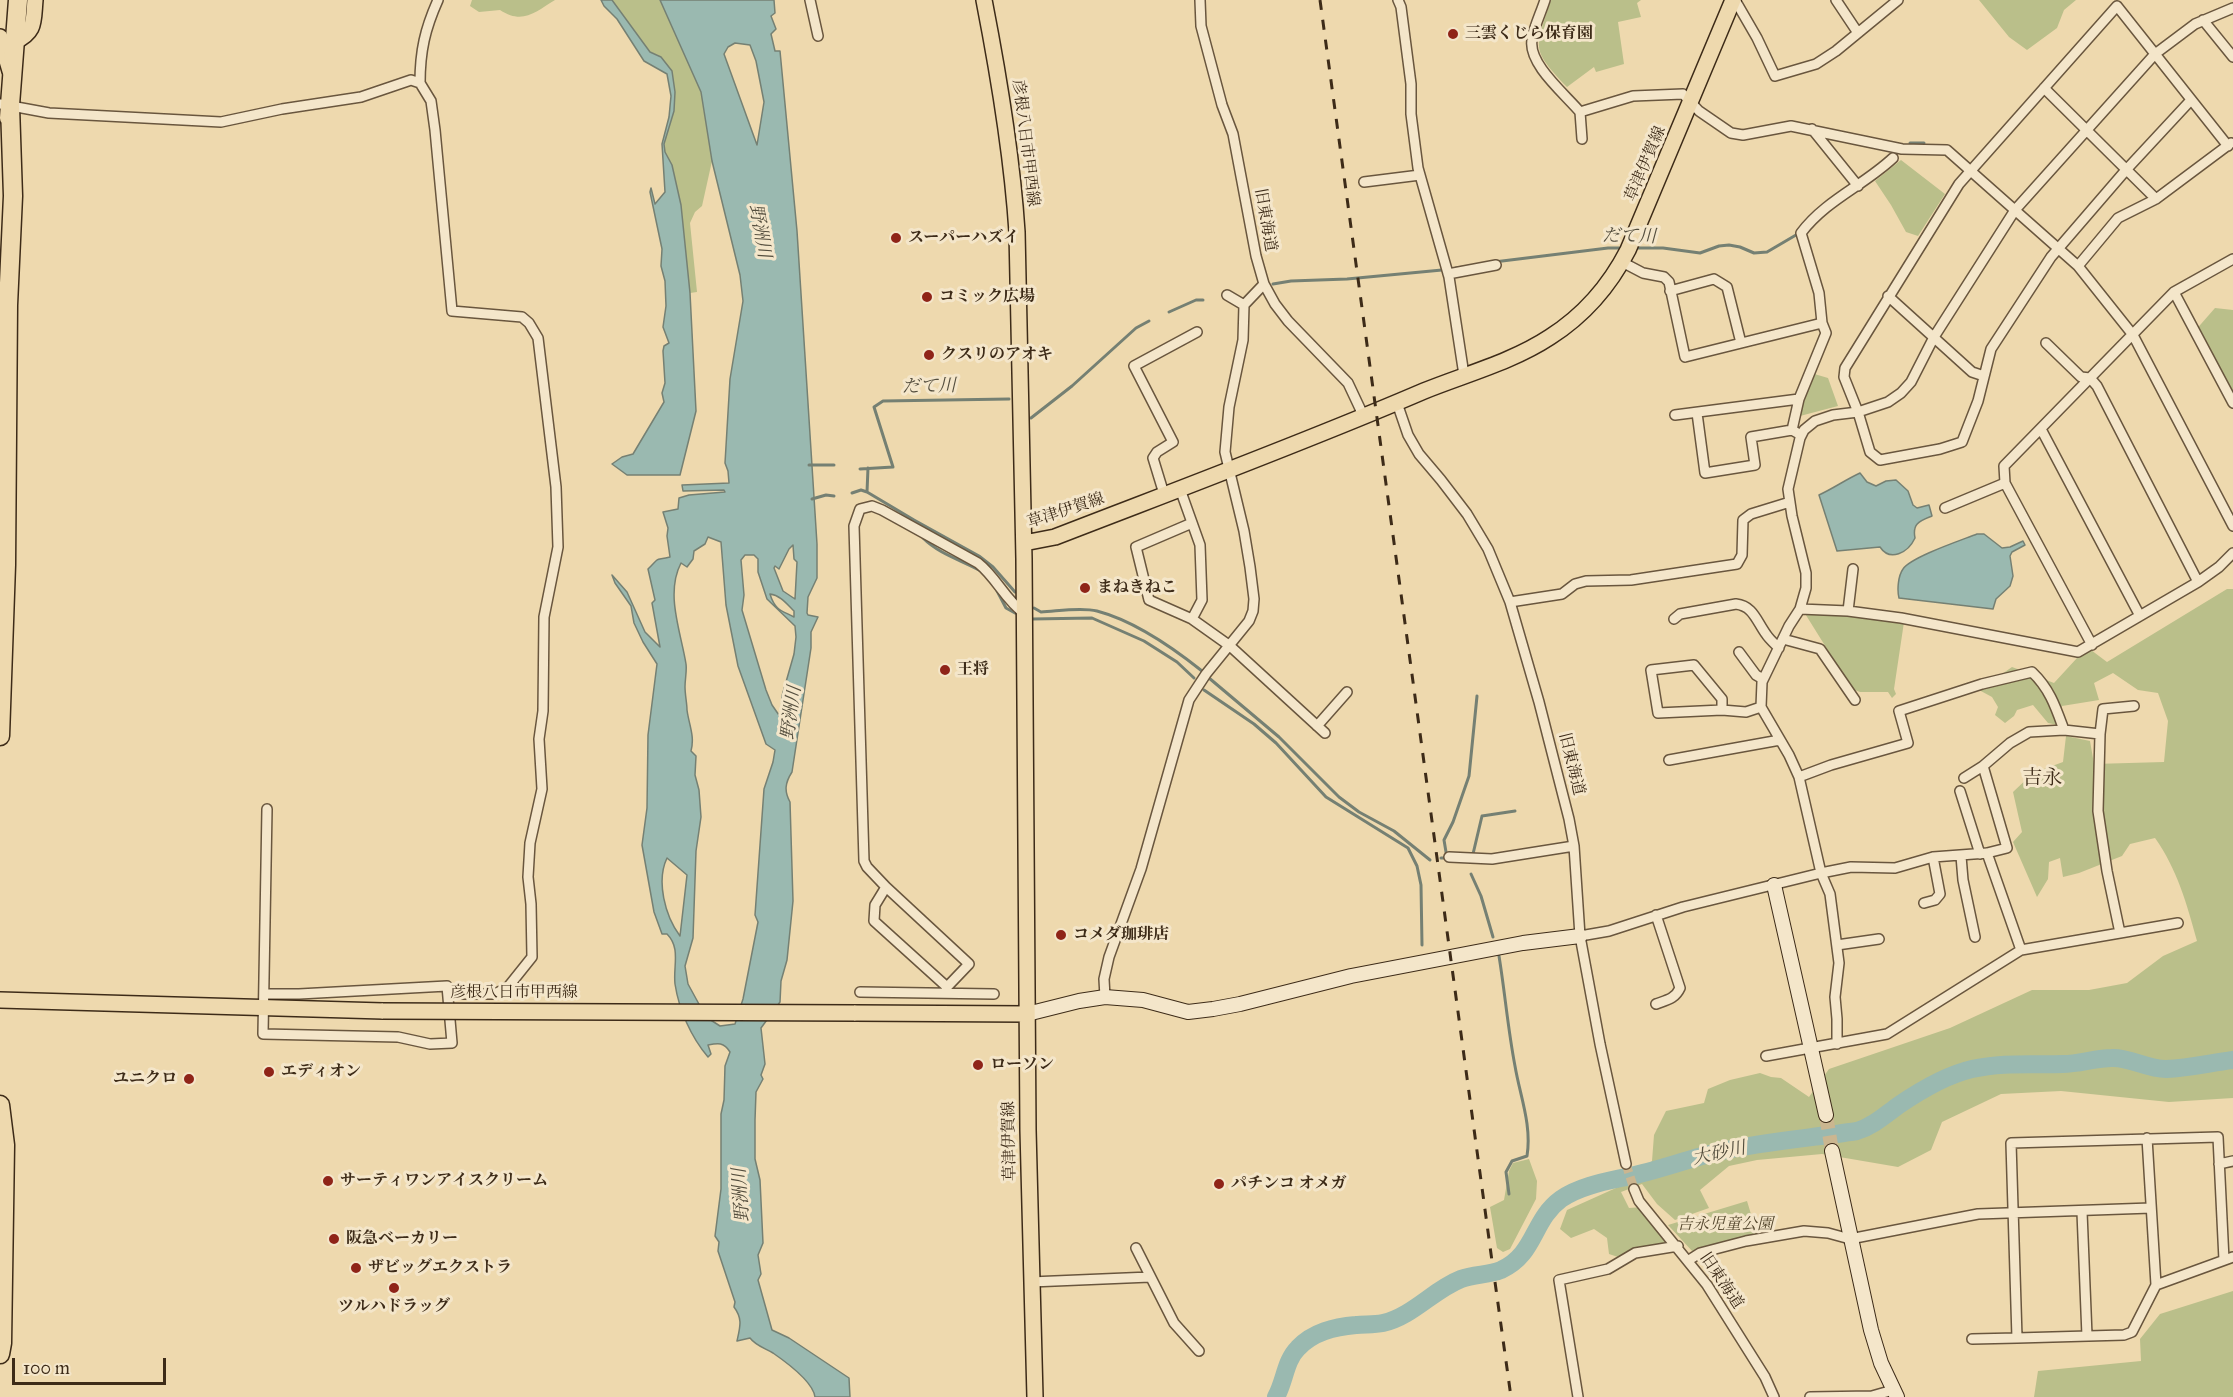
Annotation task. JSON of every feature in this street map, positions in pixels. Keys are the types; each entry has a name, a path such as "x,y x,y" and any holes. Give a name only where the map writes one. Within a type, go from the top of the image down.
{"highway":[{"path":"0,197 5,105 11,73 7,40 18,0"},
{"path":"0,736 6,565 8,304 13,196 5,105"},
{"path":"0,1106 4,1145 0,1354"}],"main road":[{"path":"7,40 25,37 31,31 35,0"},
{"name":"彦根八日市甲西線","path":"984,0 1002,94 1015,198 1024,543"},
{"name":"草津伊賀線","path":"1035,1397 1031,1282 1024,543 1056,537 1230,470 1533,348 1551,337 1589,305 1628,252 1734,0"},
{"name":"彦根八日市甲西線","path":"0,1000 264,1001 383,1011 1028,1014"}],"street":[{"path":"438,0 428,23 420,55 420,83 431,101 452,311 522,317 538,338 556,487 558,547 544,617 543,711 538,739 542,789 530,843 528,877 532,957 508,987 495,994 449,994"},
{"path":"810,0 818,36"},
{"name":"旧東海道","path":"1200,0 1201,26 1222,105 1233,134 1256,256 1264,284 1288,321 1348,383 1364,417"},
{"path":"1398,0 1406,42 1420,175 1448,274 1464,375"},
{"path":"1545,0 1532,40 1533,56 1544,72 1580,112 1582,139"},
{"path":"1734,0 1757,38 1775,76 1816,64 1898,0"},
{"path":"1836,0 1858,33"},
{"path":"2078,266 2118,218 2156,199 2231,144 2192,100 2117,6 1959,184 1845,368 1844,377 1858,411 1870,452 1880,460 1940,449 1962,442 1978,401 1991,349 2058,248 2126,170 2192,100"},
{"path":"1837,1044 1838,1019 1835,996 1839,963 1830,894 1821,873 1799,777 1761,707 1763,679 1800,609 1806,588 1806,573 1788,489 1801,435 1815,421 1887,402 1901,393 1911,382 1934,337 2015,210 2155,54 2203,20 2233,8"},
{"path":"2203,20 2233,57"},
{"path":"5,105 49,113 221,122 282,109 361,97 411,80 420,83"},
{"path":"2044,88 2156,199"},
{"path":"1580,112 1633,96 1683,94 1699,111 1731,133 1743,135 1791,126 1902,149 1947,150 2078,266 2133,335 2233,526"},
{"path":"1812,129 1858,186"},
{"path":"1792,430 1799,399 1826,333 1822,323 1820,293 1801,233 1826,205 1858,186 1893,158"},
{"path":"1364,182 1420,175"},
{"path":"1628,252 1643,273 1664,277 1668,282 1685,357 1822,323"},
{"path":"2091,645 2005,483 2004,466 2174,292 2233,260"},
{"path":"1448,274 1496,265"},
{"path":"1670,291 1714,279 1727,287 1741,343"},
{"path":"1105,997 1104,979 1109,957 1141,869 1189,700 1206,674 1249,621 1253,611 1254,598 1244,531 1225,452 1229,407 1243,340 1244,304 1264,284"},
{"path":"2174,292 2233,403"},
{"path":"1227,295 1244,304"},
{"path":"1888,296 1972,372 1984,376"},
{"path":"1164,495 1153,458 1157,452 1173,442 1134,366 1197,332"},
{"path":"2046,344 2080,378 2090,378 2097,386 2198,582"},
{"path":"1675,415 1799,399"},
{"name":"旧東海道","path":"1397,403 1408,435 1419,454 1467,514 1488,549 1510,602 1556,765 1574,846 1580,936 1599,1044 1626,1164"},
{"path":"1697,413 1705,473 1755,465 1751,437 1792,430 1801,435"},
{"path":"2041,429 2140,616"},
{"path":"1945,508 2005,483"},
{"path":"1179,489 1200,546 1202,600 1192,619"},
{"path":"1510,602 1562,594 1575,584 1586,581 1631,580 1737,564 1742,555 1743,520 1760,511 1790,502"},
{"path":"946,1014 946,990 969,964 886,887 864,861 854,526 860,509 872,506 882,510 978,563 989,572 1016,608 1024,614"},
{"path":"1192,523 1136,547 1149,600 1192,619 1230,646 1321,729 1347,692"},
{"path":"1800,609 1848,611 1901,618 2078,652 2198,582 2219,567 2233,553"},
{"path":"1848,611 1853,569"},
{"path":"1674,618 1680,614 1736,604 1744,605 1751,609 1767,636 1781,644 1820,649 1855,700"},
{"path":"1739,652 1756,675 1763,679"},
{"path":"1722,710 1722,699 1694,665 1651,670 1658,714 1722,710 1746,712 1761,707"},
{"path":"1799,777 1831,765 1908,743 1899,711 1982,684 2032,672 2043,682 2052,696 2064,730"},
{"path":"2120,933 2098,811 2100,734 2103,709 2134,706"},
{"path":"1964,778 1983,766 2010,743 2029,732 2064,730 2100,734"},
{"path":"1669,760 1780,740"},
{"path":"1028,1014 1078,1001 1105,997 1143,1000 1188,1012 1213,1009 1351,976 1523,943 1609,931 1656,915 1821,873 1851,867 1895,868 1933,857 1984,854 2007,848 1983,766"},
{"path":"1959,791 2021,950"},
{"path":"264,1001 299,994 447,986 452,1043 430,1044 398,1037 263,1034 267,809"},
{"path":"1449,857 1492,859 1574,846"},
{"path":"1960,856 1975,937"},
{"path":"1924,903 1935,900 1940,894 1933,857"},
{"path":"1774,885 1826,1115"},
{"path":"886,887 875,905 874,921 946,990"},
{"path":"1656,915 1680,988 1677,995 1656,1004"},
{"path":"1766,1056 1887,1034 2021,950 2178,923"},
{"path":"1837,945 1879,939"},
{"path":"860,992 946,990 994,994"},
{"path":"2017,1338 2011,1143 2218,1137 2228,1258 2156,1285"},
{"path":"1972,1339 2124,1335 2132,1332 2156,1285 2147,1138"},
{"path":"1810,1397 1872,1396 1895,1393 1881,1363 1871,1330 1832,1150"},
{"path":"2219,1164 2233,1161"},
{"name":"旧東海道","path":"1634,1189 1639,1201 1678,1246 1707,1285 1765,1377 1774,1397"},
{"path":"1689,1260 1700,1253 1746,1241 1804,1231 1828,1233 1850,1239 1978,1214 2151,1208"},
{"path":"2082,1212 2087,1336"},
{"path":"1578,1397 1559,1280 1608,1269 1635,1253 1678,1246"},
{"path":"1136,1248 1174,1323 1200,1351"},
{"path":"1031,1282 1150,1277"}],"green space":[{"path":"472,0 555,0 522,17 500,10 479,12 470,6"},
{"path":"612,0 660,0 701,92 712,161 702,206 695,212 690,223 697,292 690,293 681,205 672,165 665,152 664,144 674,111 675,92 672,71 658,55 650,52"},
{"path":"1551,0 1641,0 1637,3 1641,17 1618,22 1624,64 1596,72 1594,67 1567,87 1547,64 1539,47 1539,39"},
{"path":"1979,0 2076,0 2064,10 2057,28 2027,50 2009,37"},
{"path":"1901,160 1945,194 1918,236 1906,232 1875,181"},
{"path":"2215,308 2233,310 2233,397 2194,332"},
{"path":"1811,373 1828,378 1838,406 1800,416"},
{"path":"2227,589 2233,589 2233,1098 2169,1102 2061,1091 2001,1094 1942,1122 1931,1150 1898,1167 1822,1154 1757,1160 1729,1166 1700,1190 1709,1208 1675,1220 1657,1204 1642,1184 1621,1192 1629,1208 1643,1207 1666,1236 1666,1244 1634,1249 1618,1257 1609,1254 1607,1238 1594,1229 1571,1238 1560,1229 1567,1210 1636,1179 1652,1161 1654,1135 1666,1111 1704,1103 1708,1089 1730,1080 1760,1073 1781,1078 1809,1097 1829,1069 1950,1028 2032,990 2089,990 2127,983 2163,956 2197,941 2175,874 2155,838 2130,844 2122,856 2063,877 2060,858 2049,862 2048,879 2037,897 2013,842 2022,832 2013,792 2033,773 2063,762 2066,736 2090,741 2094,764 2164,762 2168,721 2158,693 2138,690 2113,673 2094,683 2099,700 2062,706 2058,725 2048,723 2033,705 2017,710 2014,716 2005,723 1995,715 1998,707 1992,697 1979,690 2012,667 2054,683 2077,658 2091,650 2107,662"},
{"path":"1804,612 1904,622 1894,689 1896,694 1892,698 1888,692 1860,692 1852,689"},
{"path":"1529,1159 1537,1181 1536,1199 1510,1249 1503,1252 1497,1248 1490,1207 1504,1200 1509,1171 1513,1163"},
{"name":"吉永児童公園","path":"1747,1201 1757,1234 1693,1252 1668,1225"},
{"path":"2233,1291 2233,1397 2034,1397 2038,1371 2141,1361 2140,1339 2160,1314"}],"water":[{"path":"601,0 612,0 650,52 661,57 672,71 675,92 674,111 664,144 665,152 672,165 681,205 690,293 696,411 680,475 627,475 612,464 622,457 633,454 664,402 662,393 665,383 663,351 664,346 669,343 663,327 666,306 665,281 661,266 662,249 650,192 651,188 655,204 665,192 662,144 669,117 671,96 667,74 644,61 617,19"},
{"name":"野洲川","path":"660,0 774,0 775,13 771,16 776,29 771,34 775,51 780,51 797,231 817,544 817,578 808,597 807,613 818,617 811,632 811,648 792,772 786,787 790,802 793,901 787,960 781,981 780,1002 761,1028 765,1064 761,1075 763,1079 756,1092 755,1120 755,1159 760,1180 763,1243 758,1255 761,1274 758,1280 772,1330 789,1338 849,1378 850,1397 815,1397 804,1379 773,1353 750,1338 737,1341 740,1319 734,1307 735,1302 718,1251 719,1242 715,1236 721,1189 721,1114 724,1100 725,1066 730,1052 720,1044 708,1045 711,1054 708,1057 696,1041 687,1023 679,1004 675,984 674,945 667,934 662,934 654,912 642,845 647,808 648,735 657,664 634,623 631,606 612,575 627,592 645,632 660,647 652,603 655,600 648,569 658,560 670,557 668,528 663,512 678,509 679,498 725,492 724,490 683,491 682,485 729,483 725,463 730,379 743,301 740,275 712,161 701,92","holes":["735,43 750,45 756,61 764,102 757,145 724,54 728,47","708,537 721,542 726,605 738,666 766,744 775,750 764,789 755,915 758,922 743,999 735,1024 720,1026 706,1017 688,984 685,966 693,938 696,851 701,817 699,790 695,775 696,756 691,751 692,735 685,690 686,664 676,613 674,587 681,563 687,567 693,559 694,551 705,544","793,545 794,559 797,562 795,599 783,591 774,568 775,566 779,569","745,555 754,555 758,559 758,572 767,599 795,626 794,654 782,696 781,718 766,690 742,610 744,595 741,560","770,594 786,603 794,611 794,617 774,604","667,858 687,875 680,936 666,909 662,877"]},
{"path":"1860,473 1867,482 1876,486 1886,481 1896,480 1908,491 1913,505 1917,508 1929,505 1932,516 1918,523 1912,543 1899,554 1889,554 1880,547 1837,551 1819,495"},
{"path":"1977,534 1984,534 2002,548 2023,541 2025,545 2012,552 2010,556 2013,576 2010,586 1996,599 1993,609 1899,598 1900,575 1908,564 1926,554"}],"waterway":[{"name":"だて川","path":"1910,143 1924,143"},
{"name":"だて川","path":"1634,248 1663,248 1700,253 1729,245 1754,253 1767,252 1796,235"},
{"name":"だて川","path":"1494,262 1608,248 1625,248"},
{"name":"だて川","path":"1456,268 1464,267"},
{"name":"だて川","path":"1273,284 1442,270"},
{"name":"だて川","path":"1169,312 1196,300 1203,300"},
{"name":"だて川","path":"1031,418 1072,386 1136,328 1149,321"},
{"name":"だて川","path":"860,469 893,467 874,407 883,401 1009,399"},
{"name":"だて川","path":"809,465 834,465"},
{"path":"867,492 868,468"},
{"path":"852,493 861,490 867,492 914,520"},
{"path":"812,499 826,495 834,496"},
{"path":"914,520 979,556 993,567 1015,592"},
{"path":"923,538 943,553 981,571"},
{"path":"995,587 1006,608 1015,613"},
{"path":"1034,608 1041,612 1077,609 1111,615 1139,628 1202,671"},
{"path":"1032,619 1092,618 1144,641 1177,662 1194,678"},
{"path":"1209,678 1279,737 1339,797 1359,812 1394,831 1430,860"},
{"path":"1204,690 1254,724 1276,743 1326,797 1408,848 1417,866 1421,885 1422,945"},
{"path":"1441,858 1447,858 1444,840 1453,822 1469,776 1477,696"},
{"path":"1473,854 1482,816 1515,811"},
{"path":"1471,874 1481,896 1493,937"},
{"path":"1499,956 1517,1077 1528,1133 1527,1156 1512,1161 1506,1172 1509,1194"},
{"name":"大砂川","path":"1276,1397 1290,1359 1304,1342 1324,1331 1340,1327 1380,1324 1394,1320 1461,1279 1501,1270 1521,1255 1552,1207 1561,1199 1580,1189 1722,1151 1857,1131 1874,1123 1907,1099 1934,1084 1972,1069 2006,1065 2069,1064 2112,1058 2166,1069 2233,1060"}],"tunnel":[{"path":"1826,1115 1832,1151"},
{"path":"1626,1164 1634,1189"}],"railway":[{"path":"1320,0 1492,1261"},
{"path":"1495,1282 1511,1397"}],"place":[{"name":"三雲くじら保育園","path":"1453,34"},
{"name":"スーパーハズイ","path":"896,238"},
{"name":"コミック広場","path":"927,297"},
{"name":"クスリのアオキ","path":"929,355"},
{"name":"まねきねこ","path":"1085,588"},
{"name":"王将","path":"945,670"},
{"name":"コメダ珈琲店","path":"1061,935"},
{"name":"ローソン","path":"978,1065"},
{"name":"エディオン","path":"269,1072"},
{"name":"ユニクロ","path":"189,1079"},
{"name":"サーティワンアイスクリーム","path":"328,1181"},
{"name":"パチンコ オメガ","path":"1219,1184"},
{"name":"阪急ベーカリー","path":"334,1239"},
{"name":"ザビッグエクストラ","path":"356,1268"},
{"name":"ツルハドラッグ","path":"394,1288"}],"district":[{"name":"吉永","path":"2042,779"}]}
